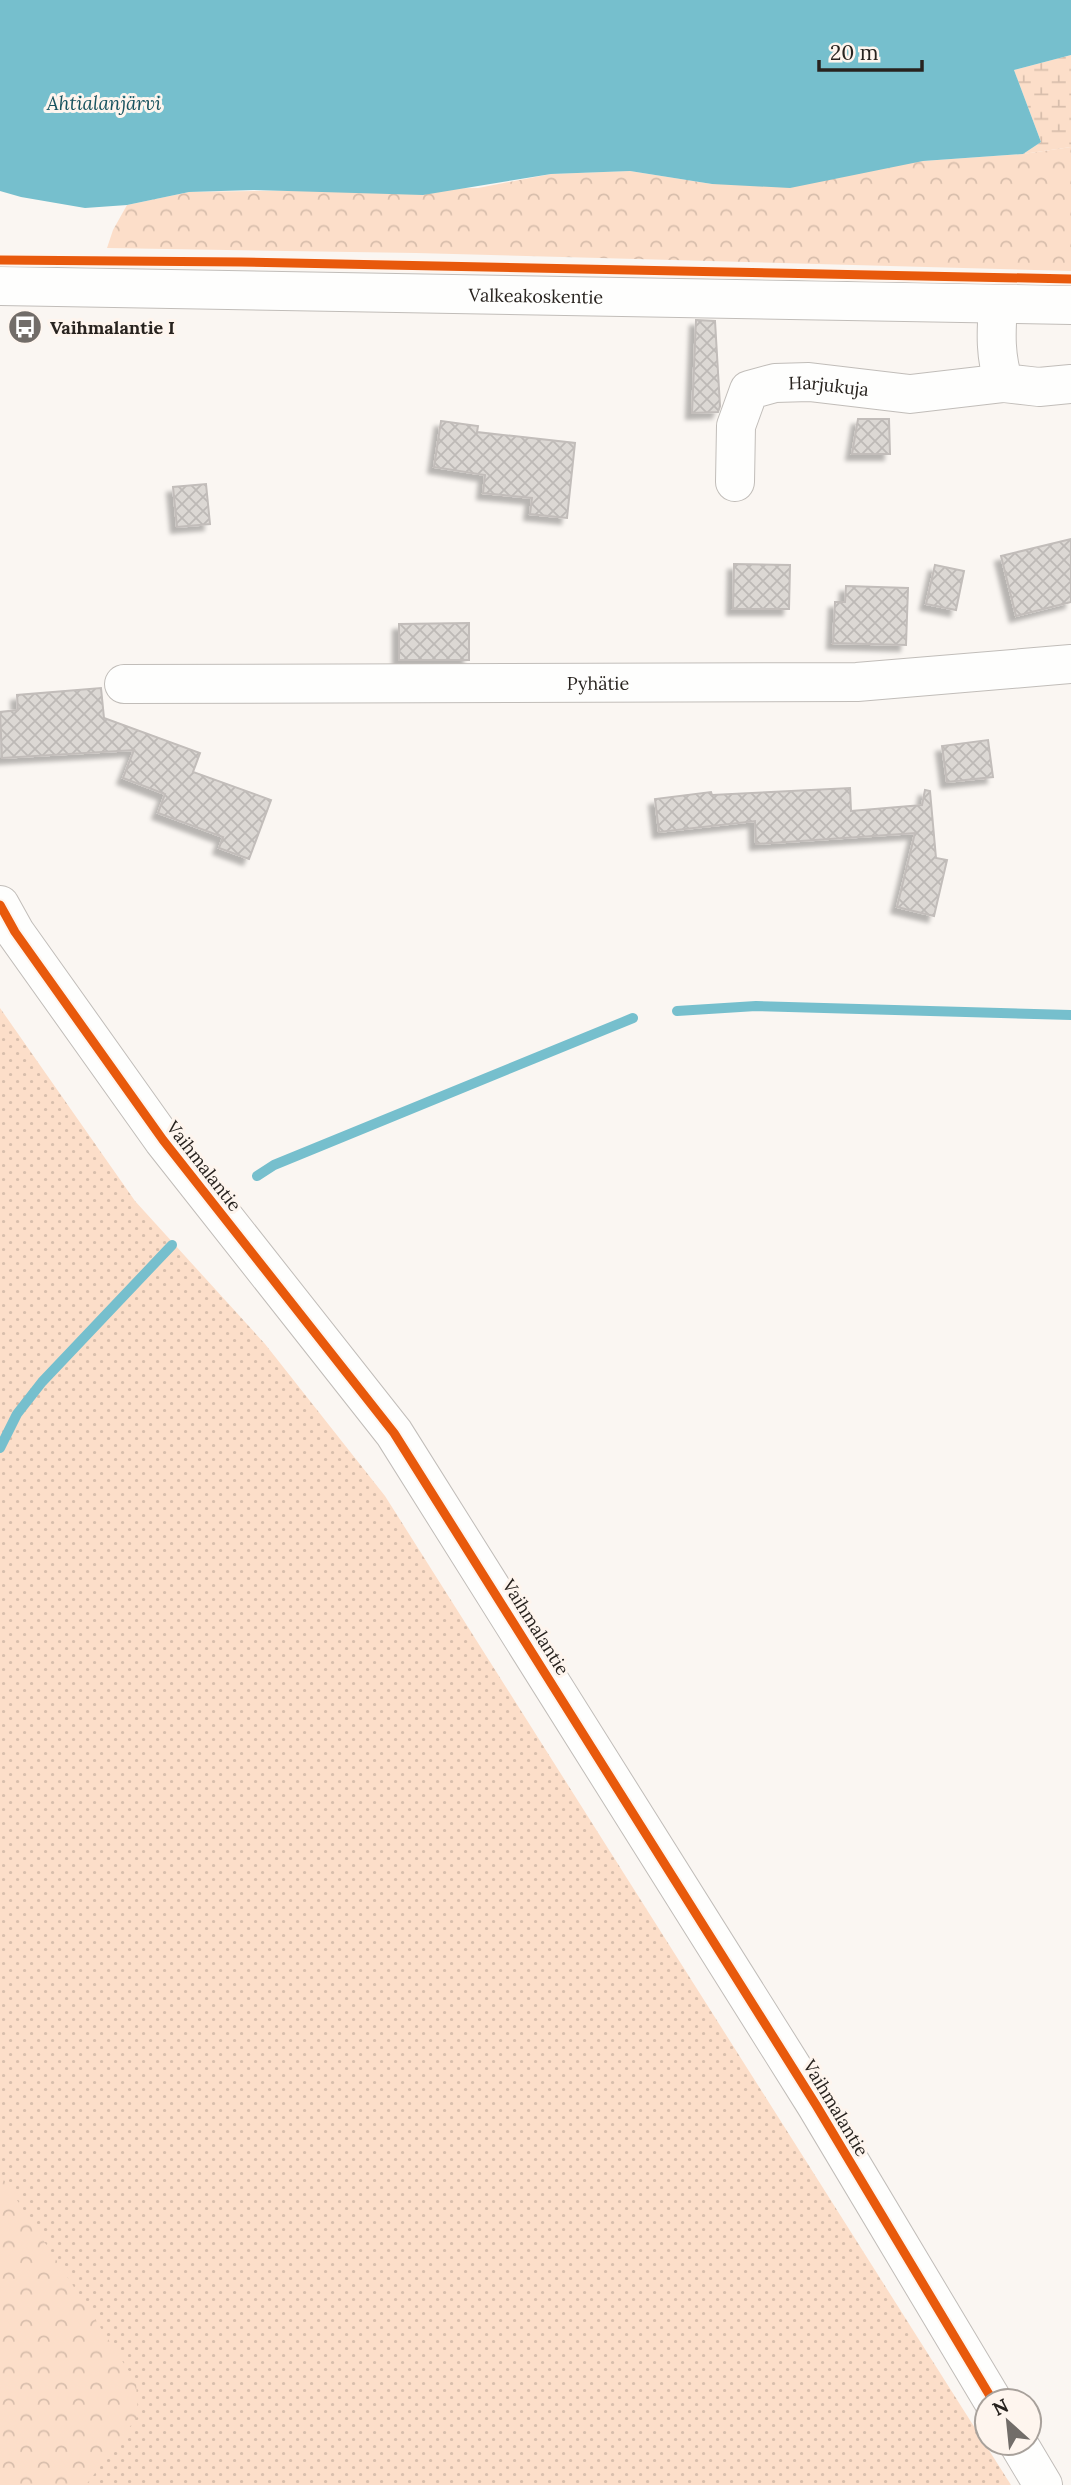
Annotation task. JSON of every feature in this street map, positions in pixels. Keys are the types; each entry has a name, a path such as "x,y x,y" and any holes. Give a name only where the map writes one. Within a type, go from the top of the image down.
{"street":[{"name":"Valkeakoskentie","path":"0,286 1071,305"},
{"path":"998,305 996,349 998,367 1004,383"},
{"name":"Harjukuja","path":"734,482 736,426 749,390 775,383 809,382 910,394 1004,383 1039,387 1071,384"},
{"name":"Pyhätie","path":"124,684 857,682 1071,664"},
{"name":"Vaihmalantie","path":"0,905 15,932 163,1140 394,1433 816,2105 985,2387"},
{"path":"1026,2457 1043,2485"}],"green space":[{"path":"1071,55 1071,147 1023,154 1041,142 1014,70"},
{"path":"1071,147 1071,271 416,253 107,248 113,230 127,205 189,192 478,188 551,174 630,171 712,184"},
{"path":"0,1008 135,1201 265,1344 385,1496 973,2425 973,2457 993,2457 1011,2485 0,2485"},
{"path":"0,2174 136,2382 138,2416 86,2485 0,2485"}],"water":[{"name":"Ahtialanjärvi","path":"0,0 1071,0 1071,55 1014,70 1041,142 1023,154 923,161 790,188 712,184 630,171 551,174 423,195 253,190 189,192 127,205 85,208 0,191"}],"building":[{"path":"696,320 715,321 720,406 718,412 692,413"},
{"path":"858,419 889,419 890,454 852,454"},
{"path":"441,421 478,426 477,432 575,443 567,518 530,514 532,498 483,493 485,475 434,467"},
{"path":"206,484 210,524 177,527 173,487"},
{"path":"1071,539 1071,602 1016,616 1001,556"},
{"path":"734,564 790,565 789,609 733,609"},
{"path":"935,565 964,571 956,610 926,604"},
{"path":"846,586 908,588 906,645 833,643 835,602 845,602"},
{"path":"469,623 469,660 399,660 399,624"},
{"path":"101,688 104,718 200,753 193,772 271,800 249,859 219,848 223,837 158,813 165,794 123,778 134,750 2,758 0,712 18,710 17,695"},
{"path":"988,740 993,777 947,782 942,746"},
{"path":"850,788 851,811 922,805 925,790 930,791 936,858 947,860 934,916 897,907 915,833 756,844 755,821 659,832 655,799 711,792 712,795"}],"waterway":[{"path":"677,1011 756,1006 1071,1015"},
{"path":"257,1176 274,1165 633,1018"},
{"path":"0,1448 17,1414 42,1382 172,1245"}],"cycle path":[{"path":"0,260 241,262 1071,279"},
{"path":"0,905 15,932 163,1140 394,1433 816,2105 985,2387"}],"place":[{"name":"Vaihmalantie I","path":"25,327"}]}
